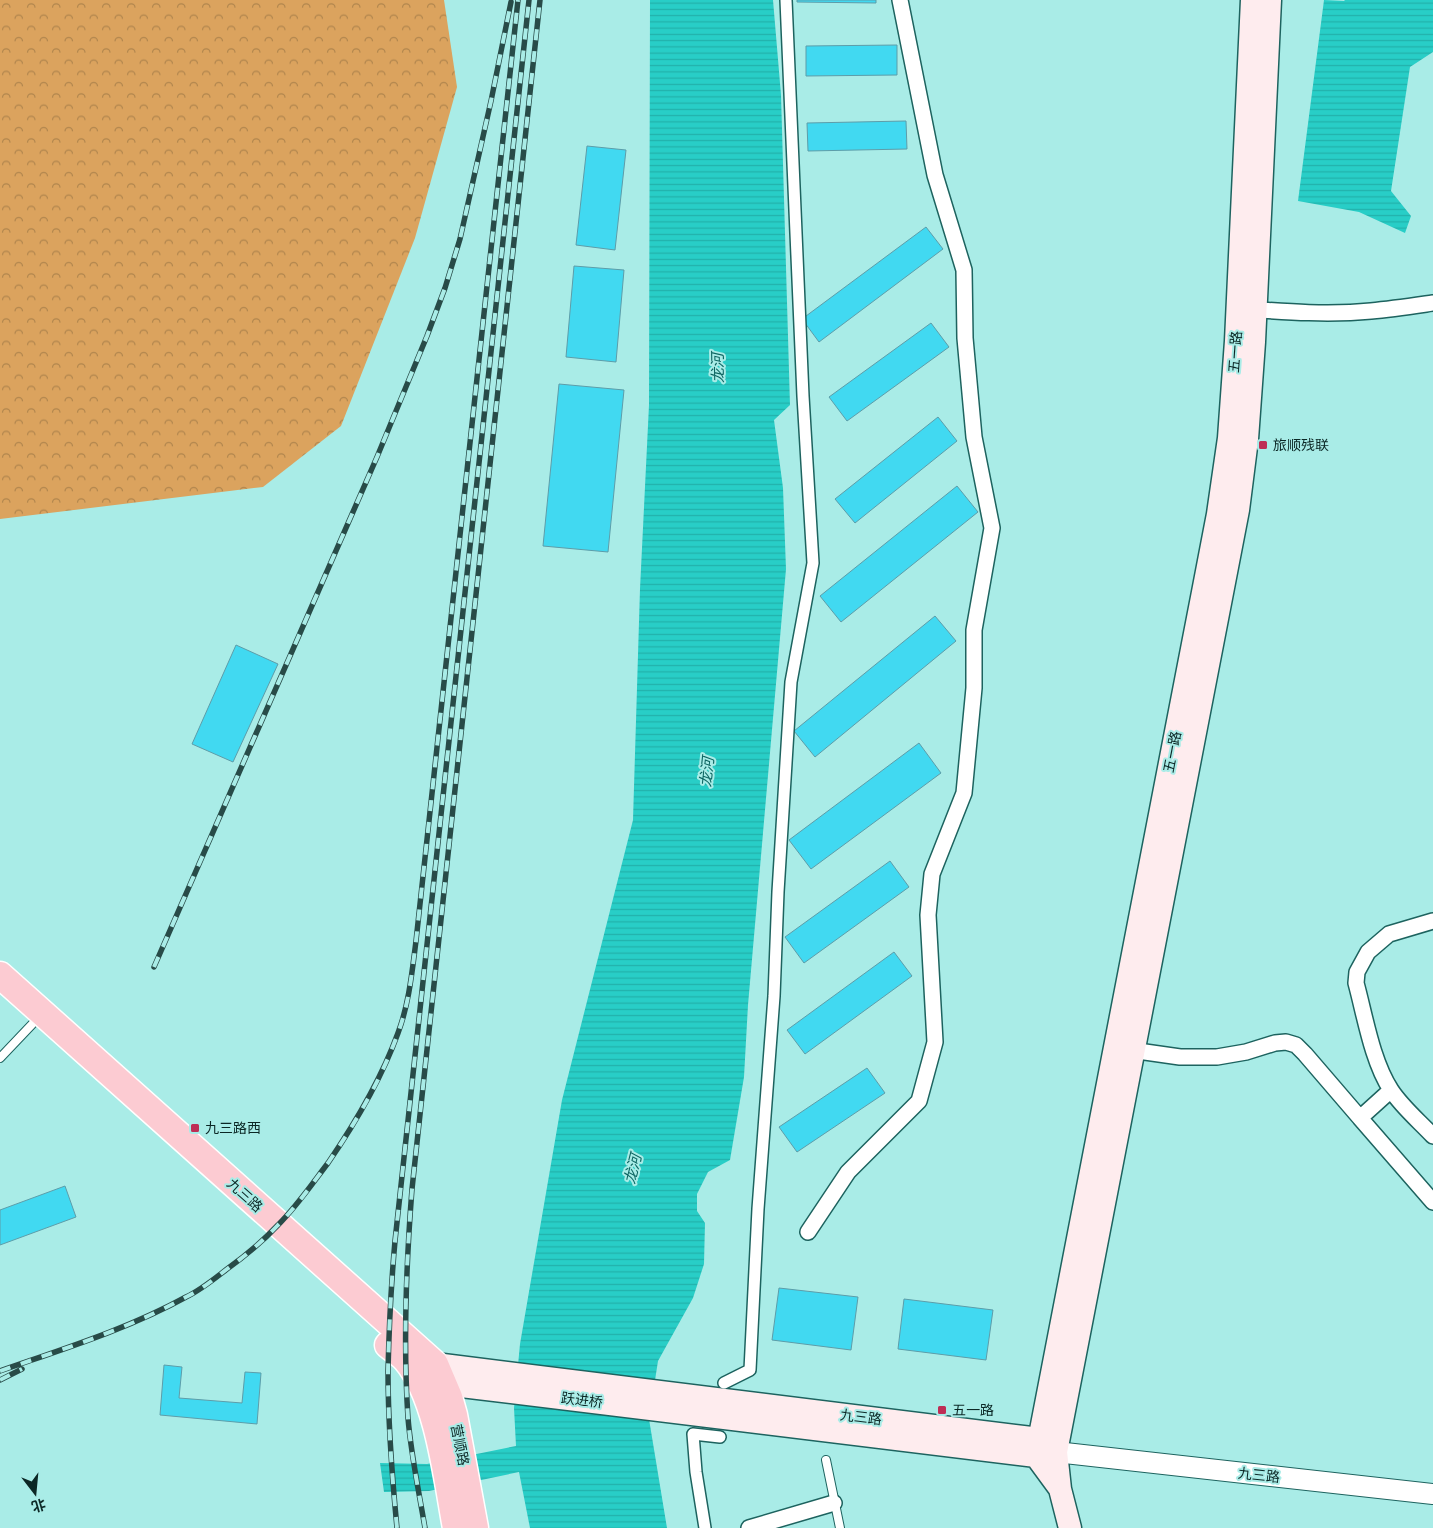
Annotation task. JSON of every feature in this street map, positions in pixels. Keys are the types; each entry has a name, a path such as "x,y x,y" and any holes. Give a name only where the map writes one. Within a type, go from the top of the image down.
{"highway":[{"name":"九三路","path":"0,975 37,1019 389,1346 432,1376"},
{"name":"九三路","path":"0,998 37,1019"},
{"name":"营顺路","path":"432,1376 434,1420 452,1456 458,1488 475,1528"},
{"name":"营顺路","path":"456,1528 458,1488"}],"main road":[{"name":"五一路","path":"1246,309 1252,0"},
{"name":"五一路","path":"1044,1449 1124,1050 1218,514 1246,309 1270,0"},
{"name":"跃进桥","path":"432,1376 508,1382 660,1401"},
{"name":"九三路","path":"660,1401 1044,1449"},
{"path":"1044,1449 1060,1489 1070,1528"}],"street":[{"path":"724,1383 750,1370 758,1209 774,996 778,892 791,682 813,563 802,396 786,0"},
{"path":"808,1232 848,1172 920,1101 931,1059 935,1042 928,915 932,874 964,792 974,688 974,630 992,528 974,437 965,338 964,270 935,175 900,0"},
{"path":"1246,309 1329,313 1370,312 1433,303"},
{"path":"1430,927 1389,934 1368,952 1357,972 1356,983 1373,1047 1391,1090 1433,1136"},
{"path":"1124,1050 1180,1057 1217,1057 1246,1052 1275,1043 1286,1042 1296,1045 1433,1202"},
{"path":"1360,1118 1391,1090"},
{"path":"705,1528 696,1472 693,1434 720,1437"},
{"name":"九三路","path":"1044,1449 1433,1494"},
{"path":"749,1528 834,1503"}],"lane":[{"path":"0,1058 37,1019"},
{"path":"826,1460 840,1528"}],"green space":[{"path":"0,0 444,0 457,87 415,238 341,426 263,487 0,519"}],"water":[{"name":"龙河","path":"650,0 773,0 781,95 790,405 774,420 783,488 786,569 748,1005 744,1077 730,1160 708,1172 697,1194 697,1211 705,1223 704,1264 693,1298 658,1361 649,1419 667,1528 530,1528 519,1472 429,1491 384,1492 380,1463 427,1464 516,1446 514,1408 520,1344 562,1100 633,820 640,589 649,405"},
{"path":"1324,0 1433,0 1433,52 1410,67 1391,191 1411,216 1405,233 1359,212 1298,201"}],"building":[{"path":"797,0 876,0 876,3 797,2"},
{"path":"897,45 897,75 806,76 806,46"},
{"path":"906,121 907,149 808,151 807,123"},
{"path":"587,146 626,150 615,250 576,245"},
{"path":"926,227 943,249 819,342 802,319"},
{"path":"574,266 624,270 616,362 566,357"},
{"path":"931,323 949,347 847,421 829,397"},
{"path":"559,384 624,390 608,552 543,546"},
{"path":"938,417 957,441 855,523 835,499"},
{"path":"957,486 978,512 841,622 820,596"},
{"path":"935,616 956,641 815,757 794,731"},
{"path":"236,645 278,664 233,762 192,744"},
{"path":"919,743 941,773 811,869 789,840"},
{"path":"890,861 909,887 804,963 785,937"},
{"path":"894,952 912,976 805,1054 787,1030"},
{"path":"867,1068 885,1093 797,1152 779,1127"},
{"path":"65,1186 76,1217 0,1245 0,1210"},
{"path":"779,1288 858,1297 851,1350 772,1340"},
{"path":"904,1299 993,1310 986,1360 898,1349"},
{"path":"164,1365 182,1367 179,1398 242,1403 245,1372 261,1373 257,1424 160,1415"}],"railway":[{"path":"0,1371 95,1338 164,1308 202,1288 254,1248 292,1210 328,1163 367,1100 384,1067 398,1033 407,999 416,941 518,0"},
{"path":"397,1528 391,1450 388,1371 395,1241 529,0"},
{"path":"425,1528 411,1446 406,1389 406,1304 412,1189 540,0"},
{"path":"154,967 377,457 445,288 460,239 511,2"},
{"path":"0,1380 22,1369"}],"place":[{"name":"旅顺残联","path":"1263,445"},
{"name":"九三路西","path":"195,1128"},
{"name":"五一路","path":"942,1410"}]}
